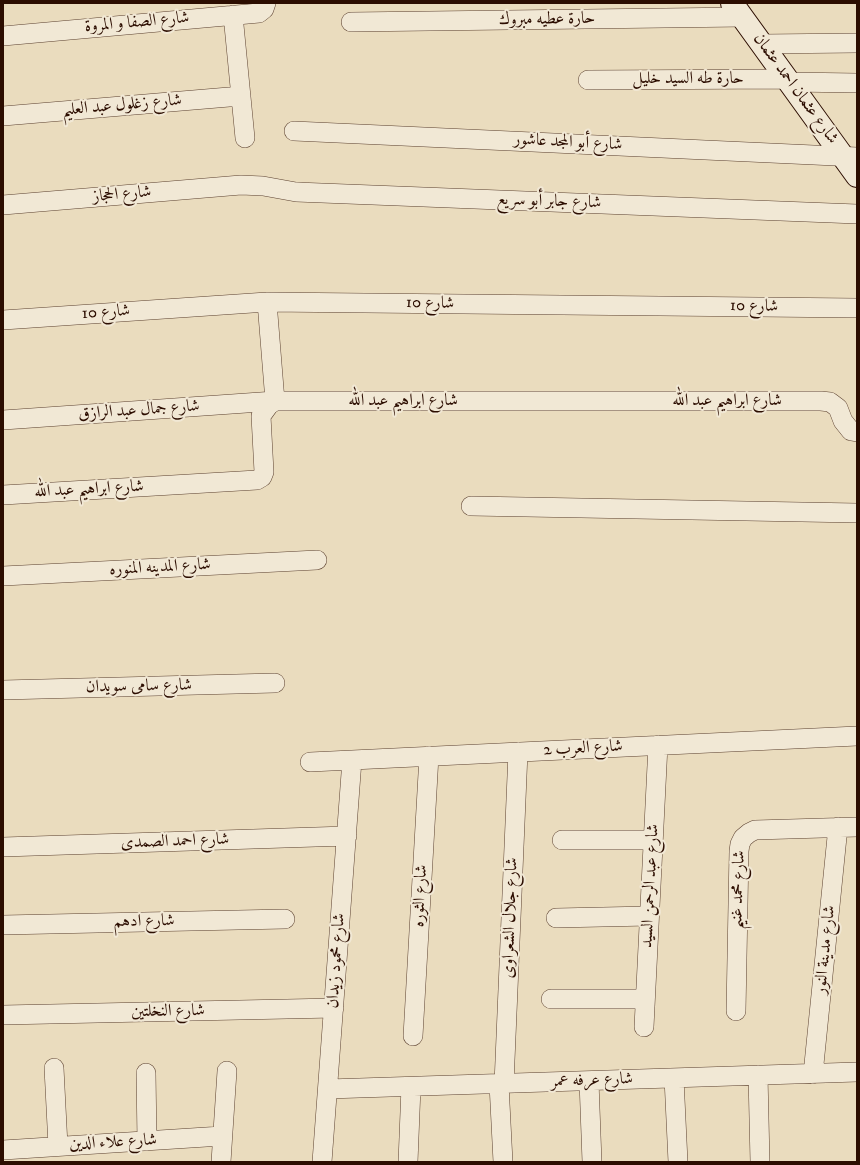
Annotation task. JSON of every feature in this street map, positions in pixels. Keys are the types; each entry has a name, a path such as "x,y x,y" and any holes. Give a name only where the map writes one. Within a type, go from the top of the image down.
{"street":[{"name":"شارع الصفا و المروة","path":"3,36 233,14 260,13 264,9 266,3"},
{"name":"حارة عطيه مبروك","path":"351,22 737,10"},
{"name":"شارع عثمان احمد عثمان","path":"737,10 788,81 850,156 857,176"},
{"path":"233,14 245,138"},
{"path":"762,44 857,43"},
{"name":"حارة طه السيد خليل","path":"588,80 788,81 857,83"},
{"name":"شارع زغلول عبد العليم","path":"3,116 240,96"},
{"name":"شارع أبو المجد عاشور","path":"294,131 850,156"},
{"name":"شارع الحجاز","path":"3,205 241,186"},
{"name":"شارع جابر أبو سريع","path":"241,186 263,186 296,192 857,214"},
{"path":"266,302 276,401"},
{"name":"شارع 10","path":"3,320 266,302 857,308"},
{"name":"شارع جمال عبد الرازق","path":"3,420 276,401"},
{"name":"شارع ابراهيم عبد الله","path":"3,495 257,480 262,477 264,472 262,416 270,405 276,401 821,401 830,402 838,408 843,421 851,431 857,432"},
{"path":"471,506 857,513"},
{"name":"شارع المدينه المنوره","path":"3,576 317,560"},
{"name":"شارع سامى سويدان","path":"3,690 275,683"},
{"name":"شارع العرب 2","path":"310,762 857,736"},
{"name":"شارع عبد الرحمن السيد","path":"644,1028 658,745"},
{"name":"شارع جلال الشعراوى","path":"503,1162 501,1084 518,752"},
{"name":"شارع الثوره","path":"413,1036 429,756"},
{"name":"شارع محمود زيدان","path":"322,1162 352,760"},
{"name":"شارع مدينة النور","path":"813,1074 838,827"},
{"name":"شارع محمد غنيم","path":"736,1012 739,851 743,838 748,833 755,830 857,827"},
{"name":"شارع احمد الصمدى","path":"3,847 347,836"},
{"path":"562,840 653,840"},
{"path":"556,918 649,916"},
{"name":"شارع ادهم","path":"3,925 285,919"},
{"path":"551,999 645,999"},
{"name":"شارع النخلتين","path":"3,1015 334,1008"},
{"path":"54,1068 58,1146"},
{"path":"221,1162 227,1071"},
{"name":"شارع عرفه عمر","path":"328,1089 857,1072"},
{"path":"146,1073 148,1141"},
{"path":"758,1076 760,1162"},
{"path":"674,1078 678,1162"},
{"path":"589,1081 592,1162"},
{"path":"408,1162 412,1087"},
{"name":"شارع علاء الدين","path":"3,1150 222,1136"}]}
